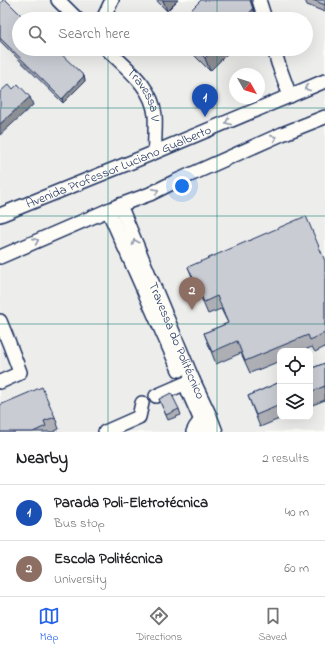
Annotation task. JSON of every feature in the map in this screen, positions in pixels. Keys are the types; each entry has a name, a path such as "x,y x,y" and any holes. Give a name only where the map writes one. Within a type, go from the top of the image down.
{"street":[{"path":"58,0 70,12"},
{"path":"106,12 112,0"},
{"path":"259,0 263,12"},
{"name":"Travessa V","path":"114,56 140,82 150,98 154,115 155,152"},
{"path":"276,56 290,96"},
{"name":"Avenida Professor Luciano Gualberto","path":"0,215 325,81"},
{"path":"0,257 150,194 174,182 325,117"},
{"name":"Travessa do Politécnico","path":"114,208 206,423 216,432"},
{"path":"0,321 10,343 20,372 0,382"},
{"path":"156,396 189,382"},
{"path":"104,432 139,417 142,402"},
{"path":"193,432 195,428 206,423"}],"shaded area":[{"path":"0,0 325,0 325,432 0,432"}],"building":[{"path":"3,0 6,0 18,12 12,12 12,50 0,38 0,4"},
{"path":"201,0 250,0 253,9 250,12 189,12"},
{"path":"313,0 325,0 325,5"},
{"path":"18,56 63,56 84,76 62,99"},
{"path":"9,84 13,89 18,84 30,97 0,124 0,92"},
{"path":"306,216 325,261 325,333 310,340 308,335 245,361 237,341 212,352 204,333 228,323 217,296 204,302 188,267"},
{"path":"325,363 325,386 313,391 313,384 313,368"},
{"path":"277,383 277,406 256,415 248,396"},
{"path":"42,387 55,417 44,421 46,426 33,432 0,432 0,405"},
{"path":"171,393 179,409 166,415 159,399"}],"place":[{"name":"Parada Poli-Eletrotécnica","path":"205,117"},
{"name":"Escola Politécnica","path":"192,310"}]}
